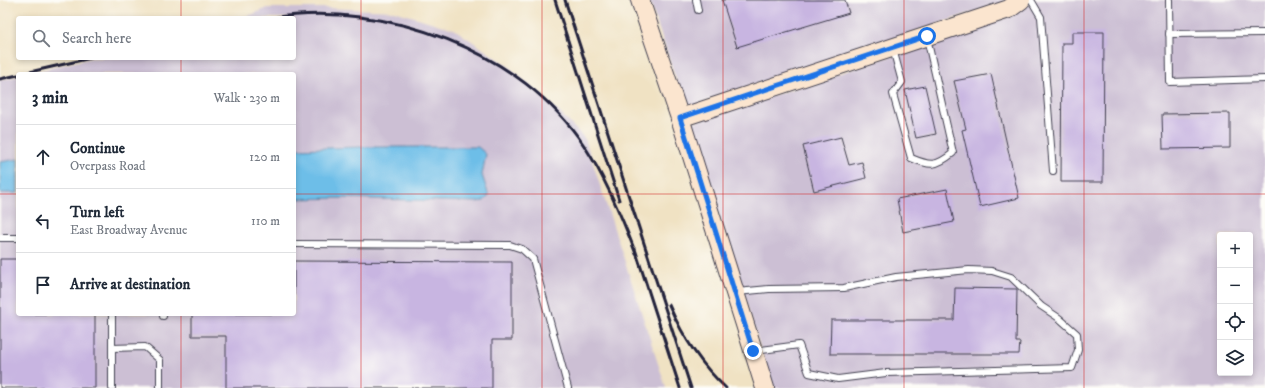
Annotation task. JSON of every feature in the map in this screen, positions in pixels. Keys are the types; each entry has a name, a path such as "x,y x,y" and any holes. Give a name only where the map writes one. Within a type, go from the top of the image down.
{"main road":[{"path":"640,0 680,118 765,388"},
{"path":"680,118 1009,9 1022,0"}],"lane":[{"path":"696,0 698,10"},
{"path":"1031,0 1041,16 1053,171"},
{"path":"1169,0 1170,82 1265,79"},
{"path":"1169,34 1265,33"},
{"path":"892,48 902,82 893,94 911,158 927,165 943,161 953,153 927,36"},
{"path":"0,238 16,238"},
{"path":"296,244 510,244 522,249 533,259 568,388"},
{"path":"734,292 769,288 844,288 896,277 969,270 992,271 1010,277 1041,306 1059,318 1077,334 1078,350 1072,368 886,373 838,379 809,373 799,345 753,351"},
{"path":"112,316 112,388"},
{"path":"112,348 145,348 160,360 160,388"}],"shaded area":[{"path":"649,0 1009,0 686,108"},
{"path":"1034,0 1265,0 1265,388 773,388 690,123 1012,16"},
{"path":"268,8 327,8 394,11 454,29 508,66 560,113 585,139 666,388 0,388 0,193 16,193 16,316 296,316 296,199 489,196 482,175 486,154 361,147 296,149 296,72 33,72 83,60 296,60 296,16 248,16"},
{"path":"16,76 16,159 0,162 0,80"}],"water":[{"path":"361,147 478,147 486,154 482,175 489,196 484,201 475,202 344,198 296,199 296,149"},
{"path":"16,159 16,193 0,193 0,162"}],"building":[{"path":"722,0 845,0 849,13 737,47"},
{"path":"1072,32 1104,32 1103,182 1061,182 1062,43 1072,43"},
{"path":"991,74 1019,198 980,207 962,130 966,129 954,81"},
{"path":"925,86 936,134 916,138 905,90"},
{"path":"1230,113 1230,148 1163,149 1162,114"},
{"path":"841,137 849,165 862,162 866,178 814,191 803,146"},
{"path":"947,189 954,222 903,232 897,199"},
{"path":"0,259 16,259 16,316 95,316 95,388 0,388"},
{"path":"296,261 512,262 512,340 492,340 492,388 226,388 226,336 192,336 192,316 296,316"},
{"path":"955,288 1017,289 1016,342 1020,342 1019,354 830,354 831,320 954,320"}],"railway":[{"path":"555,0 619,200"},
{"path":"565,0 691,388"},
{"path":"294,16 315,14 360,17 404,25 447,39 488,59 525,83 558,113 585,147 614,199 636,254"},
{"path":"30,72 82,60"},
{"path":"0,79 16,75"},
{"path":"635,249 680,388"},
{"path":"669,305 693,350 726,388"}],"route":[{"path":"753,351 680,118 927,36"}]}
